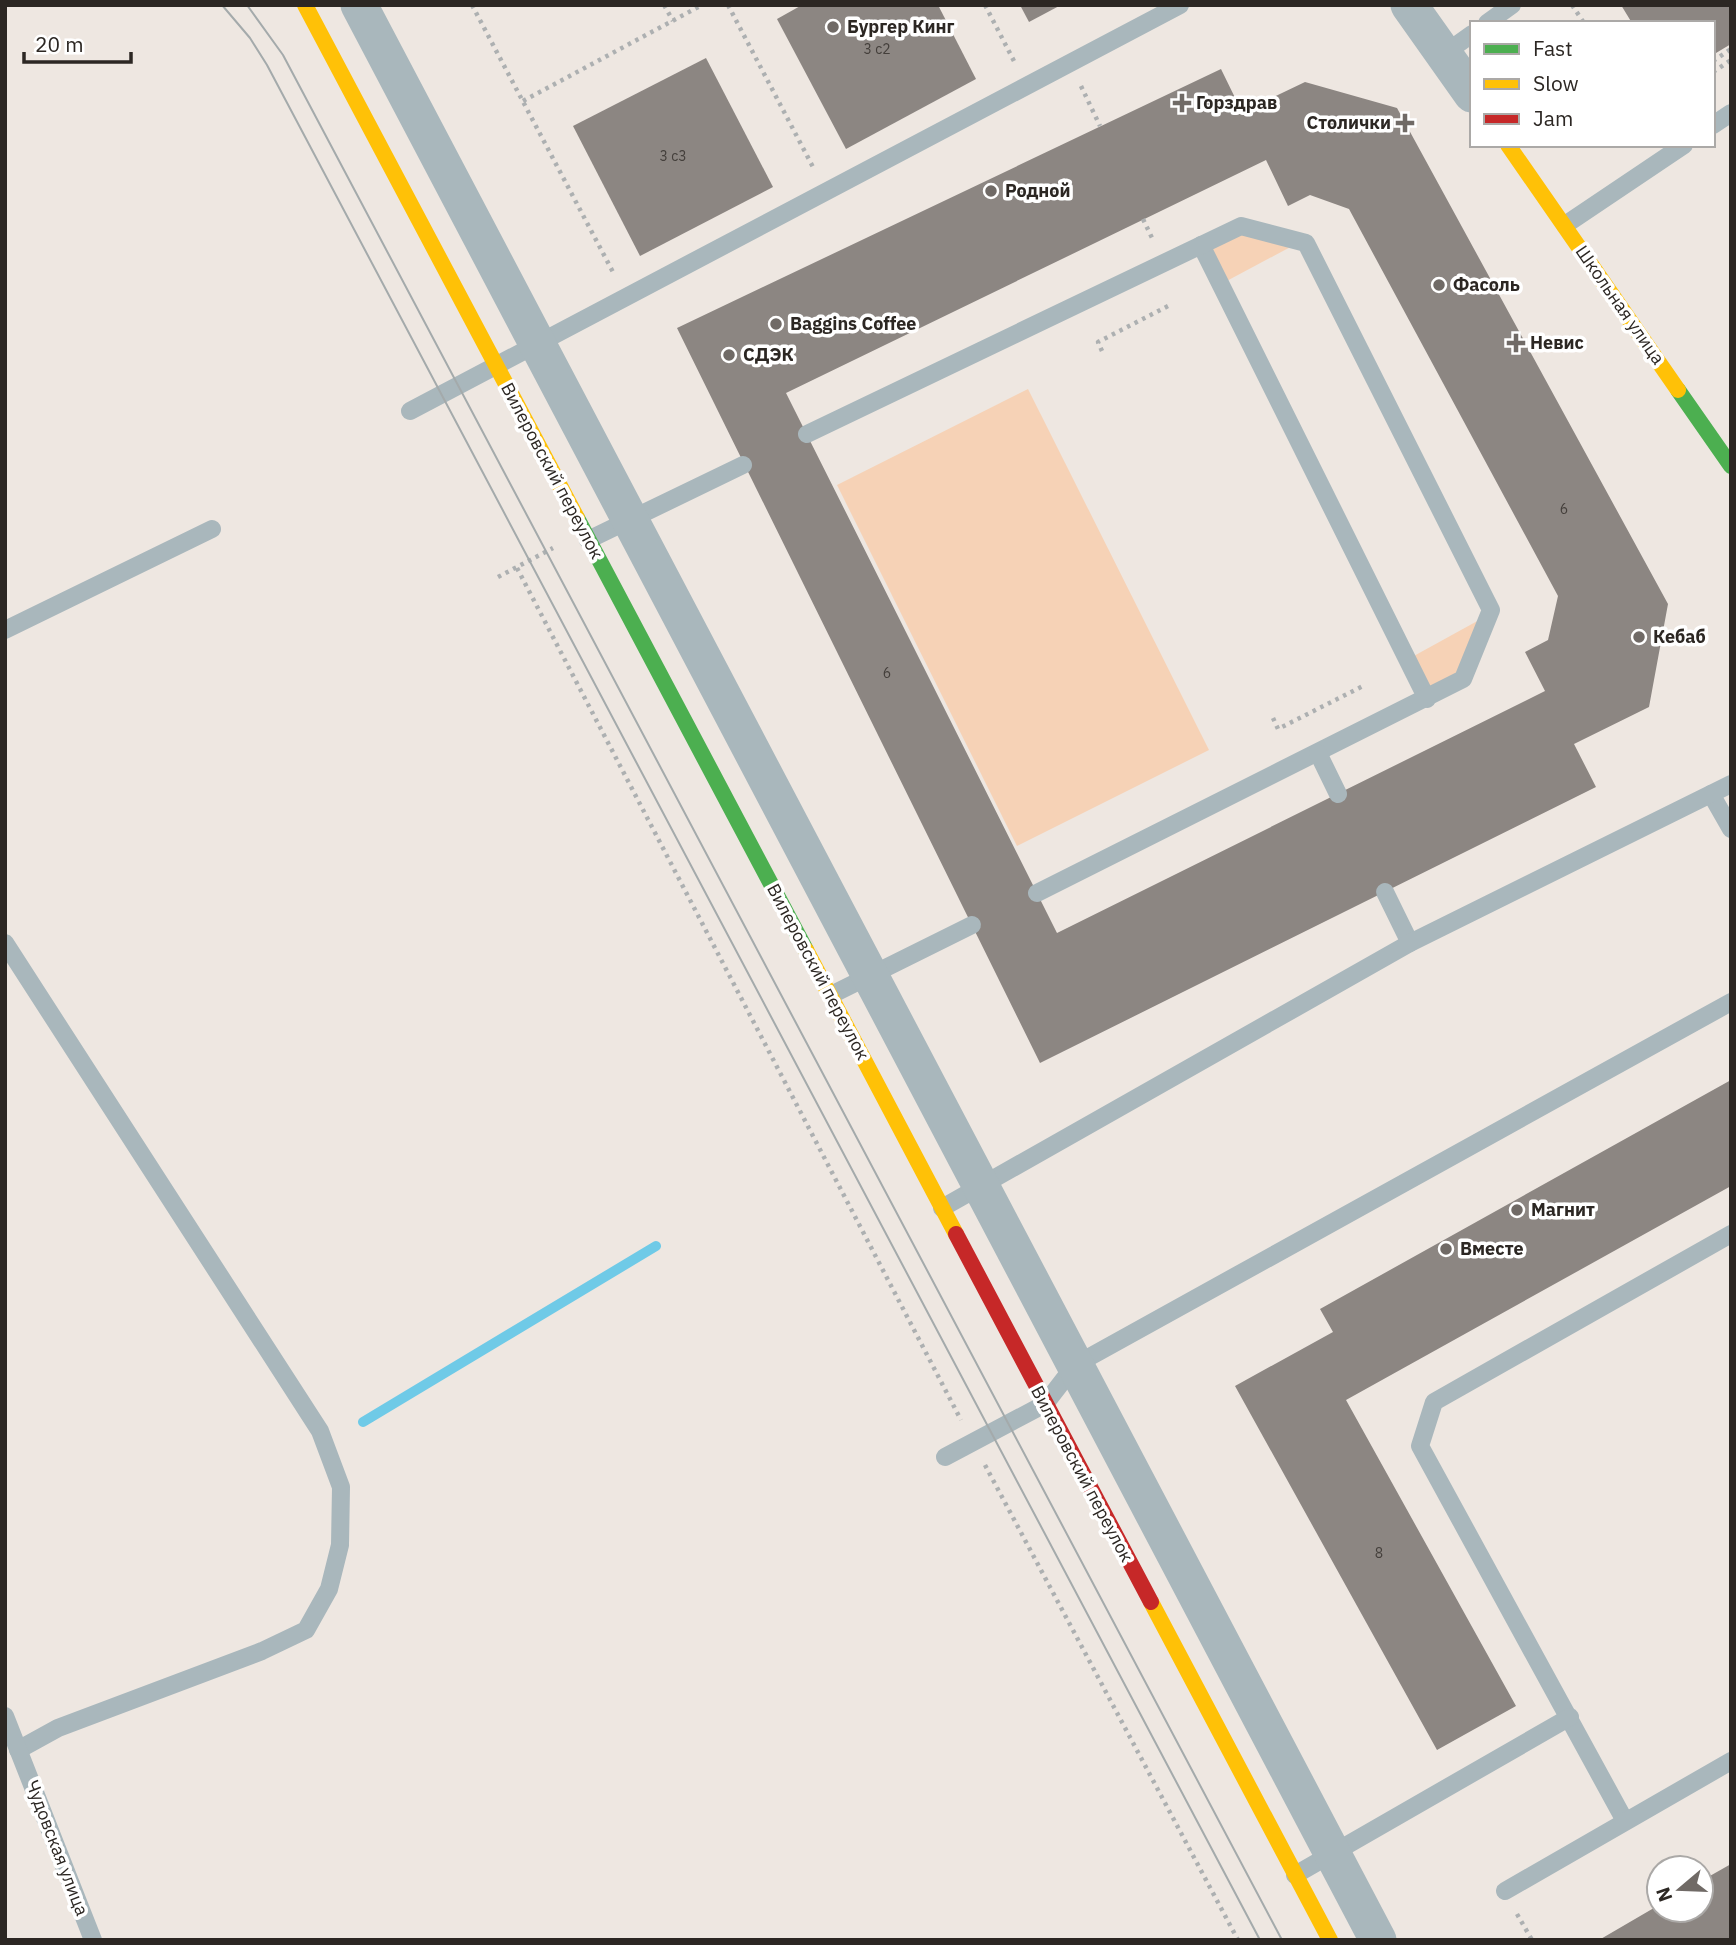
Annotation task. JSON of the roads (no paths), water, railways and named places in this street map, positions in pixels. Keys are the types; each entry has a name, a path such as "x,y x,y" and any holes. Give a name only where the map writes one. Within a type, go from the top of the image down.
{"street":[{"name":"Вилеровский переулок","path":"304,5 831,995 1329,1940"},
{"path":"359,5 1378,1940"},
{"path":"1409,5 1458,44 1470,87"},
{"name":"Школьная улица","path":"1509,147 1731,466"}],"lane":[{"path":"410,411 1180,5"},
{"path":"1491,21 1512,5"},
{"path":"1715,124 1731,113"},
{"path":"1565,225 1681,147"},
{"path":"807,434 1241,226 1306,243 1491,610 1463,679 1037,893"},
{"path":"1201,245 1427,699"},
{"path":"589,540 743,465"},
{"path":"5,630 212,529"},
{"path":"1318,753 1338,794"},
{"path":"942,1208 1410,943 1731,784"},
{"path":"1711,794 1731,829"},
{"path":"1385,892 1410,943"},
{"path":"831,995 972,925"},
{"path":"5,943 320,1431 341,1487 340,1545 329,1589 306,1630 262,1651 58,1728 18,1750"},
{"path":"944,1457 1045,1404 1075,1366 1731,1002"},
{"path":"1625,1821 1420,1446 1434,1402 1731,1234"},
{"name":"Чудовская улица","path":"5,1716 93,1940"},
{"path":"1295,1875 1570,1717"},
{"path":"1505,1891 1731,1760"}],"waterway":[{"path":"363,1422 656,1246"}],"tram line":[{"path":"222,5 250,38 267,65 1260,1940"},
{"path":"247,5 283,55 1282,1940"}],"place":[{"name":"Бургер Кинг","path":"833,27"},
{"name":"Горздрав","path":"1182,103"},
{"name":"Столички","path":"1405,123"},
{"name":"Родной","path":"991,191"},
{"name":"Фасоль","path":"1439,285"},
{"name":"Baggins Coffee","path":"776,324"},
{"name":"Невис","path":"1516,343"},
{"name":"СДЭК","path":"729,355"},
{"name":"Кебаб","path":"1639,637"},
{"name":"Магнит","path":"1517,1210"},
{"name":"Вместе","path":"1446,1249"}]}
